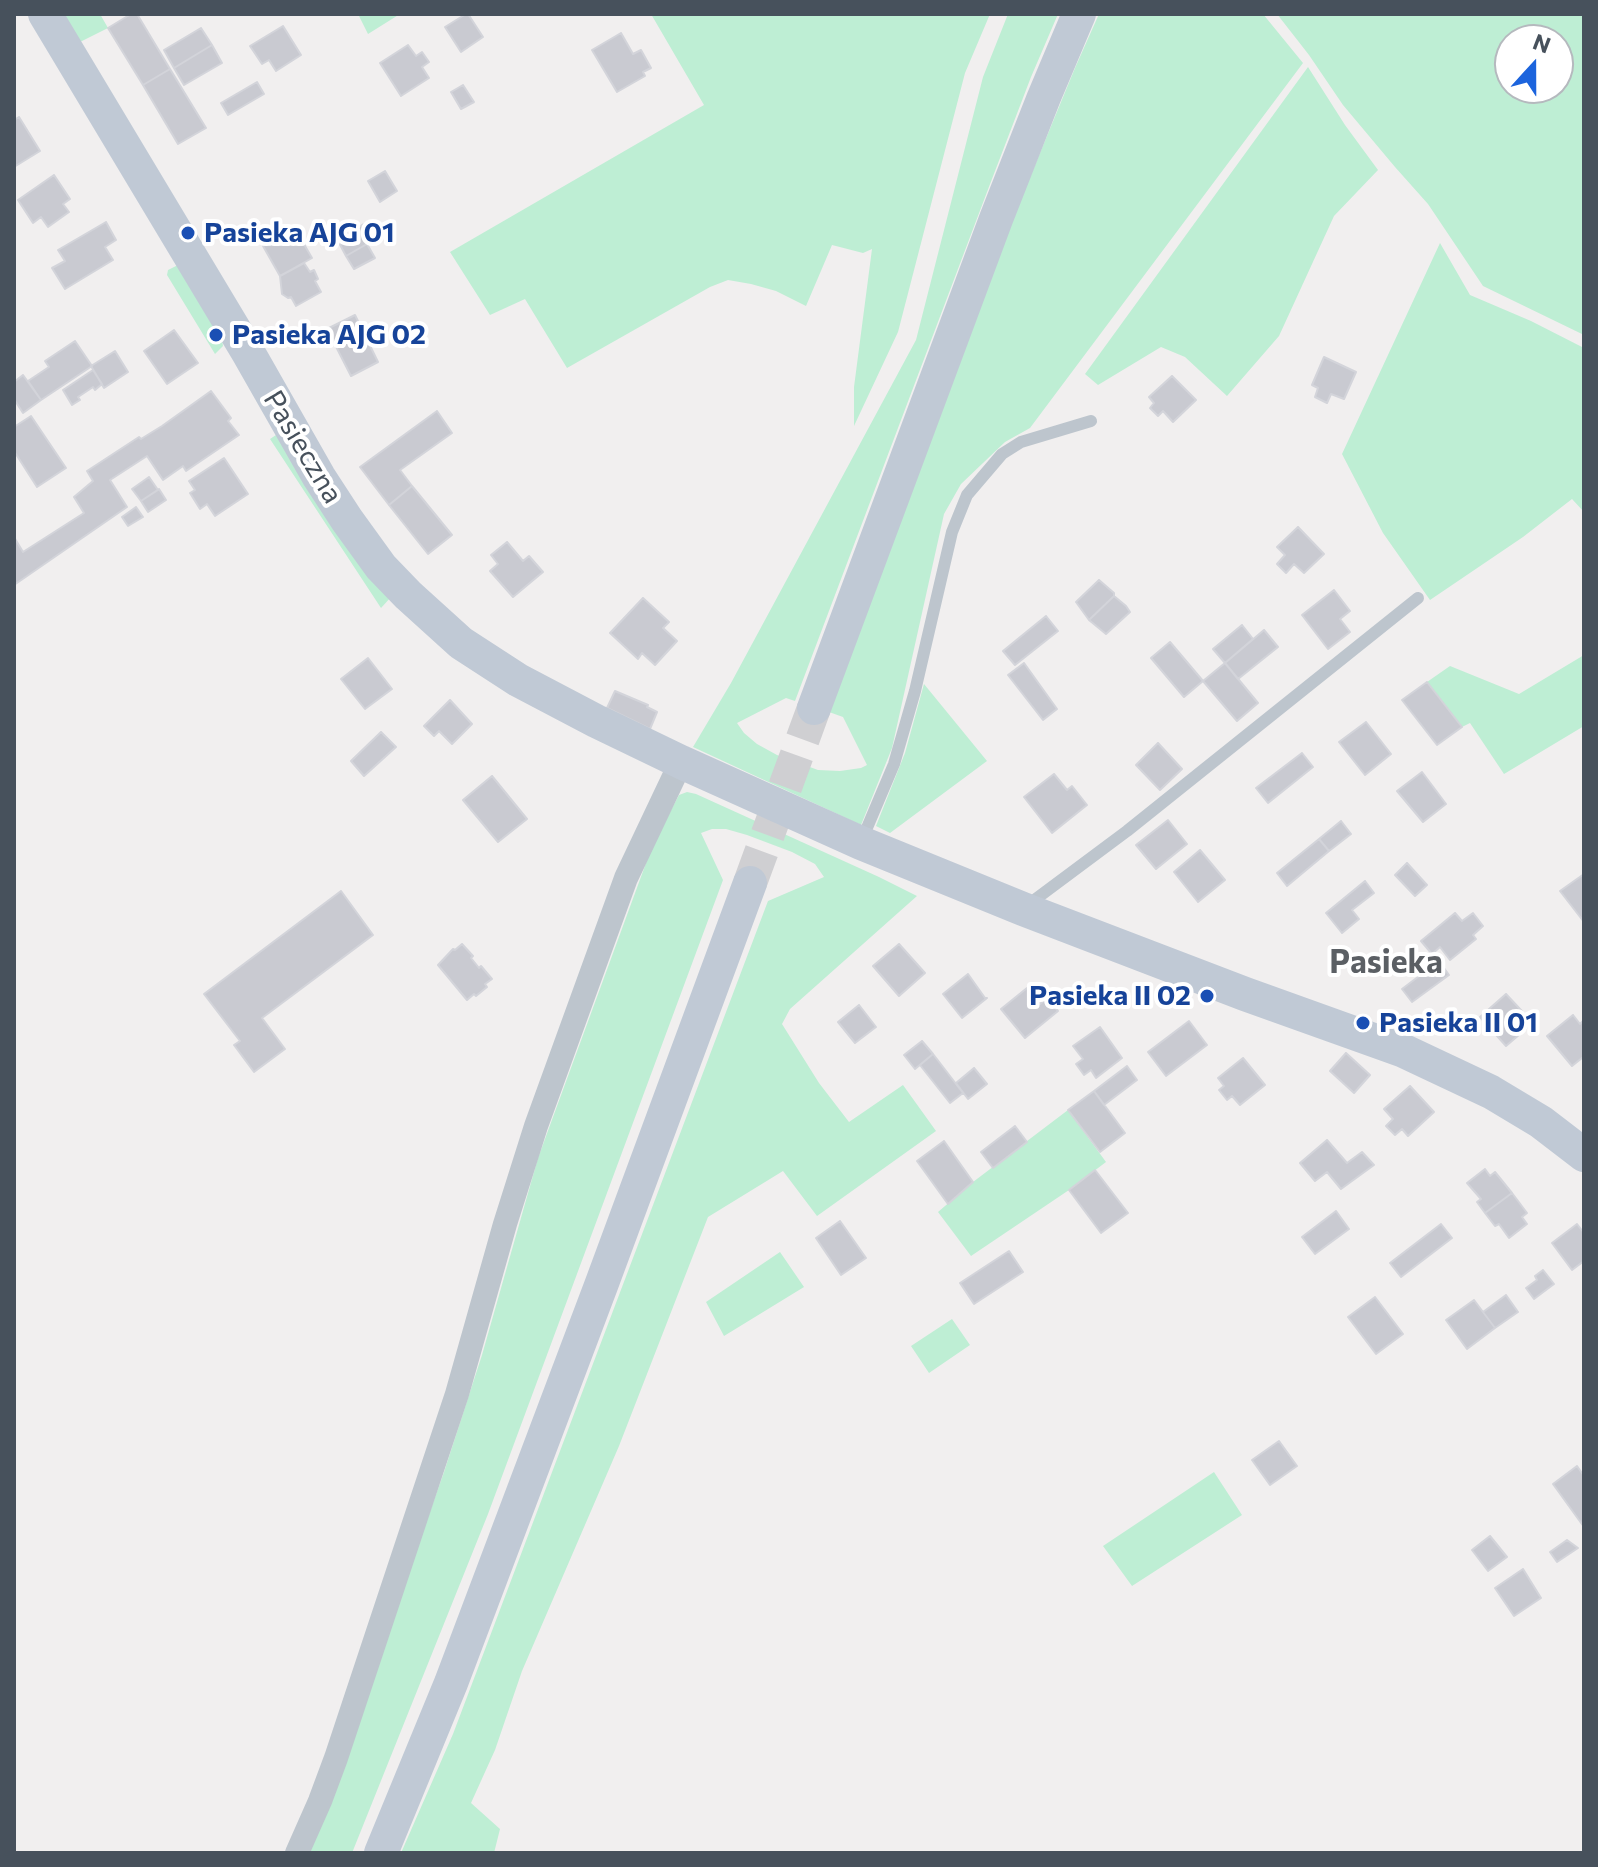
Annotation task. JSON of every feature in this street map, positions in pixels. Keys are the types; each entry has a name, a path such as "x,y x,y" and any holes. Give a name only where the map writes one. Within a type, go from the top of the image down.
{"street":[{"name":"Pasieczna","path":"45,14 347,520 381,567 436,622 476,654 543,694 681,762 861,843 1023,909 1404,1051 1491,1092 1561,1136 1584,1155"},
{"path":"814,708 996,219 1079,14"},
{"path":"297,1853 336,1758 453,1408 536,1126 626,878 681,762"},
{"path":"381,1853 451,1683 750,883"}],"lane":[{"path":"861,843 894,764 915,691 952,532 967,495 1002,454 1021,442 1091,421"},
{"path":"1023,909 1127,831 1418,598"}],"green space":[{"path":"59,14 100,14 108,28 80,42"},
{"path":"358,14 400,14 368,34"},
{"path":"651,14 990,14 965,73 898,332 854,426 854,387 872,249 863,253 832,245 806,306 776,291 728,280 710,287 567,368 525,299 490,315 450,252 704,105"},
{"path":"1008,14 1058,14 1031,77 795,701 786,698 737,723 757,744 818,770 840,771 867,765 843,717 829,712 993,267 1099,14 1263,14 1303,63 1030,428 1005,442 961,484 944,514 892,748 861,825 693,747 731,683 916,340 983,77"},
{"path":"1277,14 1584,14 1584,335 1483,286 1428,204 1343,105"},
{"path":"1308,67 1378,170 1334,216 1279,336 1227,396 1185,357 1161,347 1098,385 1085,374"},
{"path":"1440,243 1470,295 1584,348 1584,512 1572,499 1523,537 1430,600 1383,533 1342,454"},
{"path":"178,265 222,340 223,346 215,354 167,275 168,270"},
{"path":"279,433 392,596 381,608 270,439"},
{"path":"1584,655 1584,726 1504,774 1470,723 1462,727 1427,682 1450,666 1519,694"},
{"path":"924,684 987,761 890,833 876,826 905,753"},
{"path":"687,792 917,896 790,1009 782,1024 819,1083 849,1122 903,1085 936,1131 817,1216 783,1171 708,1217 619,1446 522,1671 495,1750 471,1803 500,1829 494,1853 401,1853 453,1734 768,901 824,877 815,864 747,835 726,829 701,833 723,880 488,1514 352,1853 309,1853 444,1472 482,1355 538,1158 653,844 679,795"},
{"path":"1068,1110 1106,1162 971,1256 938,1212"},
{"path":"780,1252 804,1287 724,1336 706,1302"},
{"path":"952,1319 970,1345 929,1373 911,1346"},
{"path":"1214,1472 1242,1515 1132,1586 1103,1546"}],"building":[{"path":"131,14 137,14 170,69 143,85 108,28"},
{"path":"466,14 483,37 461,52 445,27"},
{"path":"283,26 301,55 276,71 269,60 262,64 250,46"},
{"path":"201,28 212,45 174,68 164,50"},
{"path":"621,33 633,54 641,50 651,68 643,72 645,76 617,92 592,50"},
{"path":"212,45 222,63 184,85 174,68"},
{"path":"408,45 416,56 422,52 429,62 422,67 429,78 401,96 380,63"},
{"path":"170,69 206,128 178,144 143,85"},
{"path":"257,82 264,94 228,115 221,103"},
{"path":"463,85 474,102 461,109 451,92"},
{"path":"19,117 40,151 14,167 14,120"},
{"path":"385,171 397,191 380,202 368,181"},
{"path":"54,175 70,199 63,204 69,212 48,227 41,217 33,223 18,200"},
{"path":"369,221 379,237 346,256 337,239"},
{"path":"106,222 116,240 105,247 113,260 65,289 52,268 65,261 58,250"},
{"path":"288,230 295,242 301,239 312,258 280,276 263,246"},
{"path":"367,244 375,258 354,269 346,256"},
{"path":"304,263 310,272 314,270 321,292 296,306 291,297 282,294 280,276"},
{"path":"355,315 378,362 351,376 327,329"},
{"path":"174,330 198,363 167,384 144,351"},
{"path":"75,341 92,366 41,400 28,381 49,367 45,361"},
{"path":"115,351 128,372 104,388 91,366"},
{"path":"1324,357 1356,372 1344,399 1331,394 1327,403 1315,397 1318,388 1312,385"},
{"path":"93,370 102,384 78,397 80,400 72,405 63,390"},
{"path":"23,375 41,400 23,413 14,399 14,382"},
{"path":"1172,376 1196,400 1173,422 1163,411 1158,416 1150,408 1154,403 1149,397"},
{"path":"211,391 239,435 186,471 183,466 163,480 147,456 110,480 127,507 14,585 14,537 23,552 84,513 74,497 93,481 87,471 139,437 141,439 162,426"},
{"path":"437,411 452,433 400,470 412,486 389,505 360,467"},
{"path":"31,416 66,468 37,487 14,451 14,427"},
{"path":"224,458 248,494 215,516 207,504 200,509 190,493 195,490 189,481"},
{"path":"149,477 158,490 141,501 132,489"},
{"path":"412,486 452,535 428,554 389,505"},
{"path":"159,489 166,500 148,512 141,501"},
{"path":"136,507 143,517 128,526 122,517"},
{"path":"1298,527 1324,554 1304,573 1294,564 1286,573 1277,564 1285,555 1277,547"},
{"path":"507,542 523,561 529,556 543,572 513,597 490,571 498,564 491,555"},
{"path":"1099,580 1114,596 1089,620 1076,602"},
{"path":"1334,590 1350,611 1340,619 1350,632 1328,649 1302,615"},
{"path":"1114,596 1130,612 1106,634 1089,620"},
{"path":"643,598 669,622 663,628 677,641 655,665 642,653 638,659 610,633"},
{"path":"1046,616 1058,631 1015,665 1003,651"},
{"path":"1242,625 1253,639 1225,663 1213,649"},
{"path":"1264,630 1278,647 1238,679 1225,663"},
{"path":"1170,642 1203,681 1184,697 1151,658"},
{"path":"368,658 392,689 365,709 341,679"},
{"path":"1024,663 1057,709 1043,720 1008,675"},
{"path":"1225,663 1258,703 1237,721 1203,681"},
{"path":"1427,682 1462,727 1437,745 1402,700"},
{"path":"615,691 657,712 650,729 607,708"},
{"path":"450,700 472,724 452,744 439,731 434,736 424,726"},
{"path":"1366,722 1391,754 1365,775 1339,742"},
{"path":"381,732 396,747 364,776 351,761"},
{"path":"1158,743 1182,769 1160,790 1136,765"},
{"path":"1302,753 1313,767 1268,803 1256,788"},
{"path":"1422,772 1446,804 1423,822 1397,791"},
{"path":"1054,774 1067,790 1072,786 1087,805 1052,833 1024,797"},
{"path":"492,776 527,819 498,842 463,800"},
{"path":"1168,820 1187,844 1156,869 1136,845"},
{"path":"1341,821 1351,834 1329,851 1319,839"},
{"path":"1319,839 1329,851 1287,886 1277,873"},
{"path":"1200,850 1225,880 1198,902 1174,872"},
{"path":"1407,863 1427,885 1415,896 1395,875"},
{"path":"1584,874 1584,922 1560,891"},
{"path":"1365,881 1374,893 1352,910 1359,919 1342,933 1326,913"},
{"path":"341,891 373,935 262,1018 285,1049 254,1072 234,1045 240,1041 204,994"},
{"path":"1455,913 1462,921 1473,913 1483,926 1473,935 1476,939 1450,960 1440,947 1432,954 1421,941"},
{"path":"462,944 479,968 481,966 492,979 485,984 487,987 467,1000 438,965"},
{"path":"899,944 925,973 899,996 873,966"},
{"path":"1439,961 1449,975 1412,1002 1402,989"},
{"path":"968,974 987,998 962,1018 943,994"},
{"path":"1027,988 1040,1004 1047,998 1058,1011 1025,1038 1001,1009"},
{"path":"1506,994 1533,1023 1506,1046 1480,1017"},
{"path":"859,1005 876,1027 855,1043 838,1022"},
{"path":"1573,1015 1580,1024 1584,1020 1584,1060 1582,1058 1572,1066 1547,1036"},
{"path":"1189,1021 1207,1045 1166,1076 1148,1052"},
{"path":"1100,1027 1122,1058 1096,1078 1091,1070 1084,1075 1076,1064 1083,1059 1073,1046"},
{"path":"922,1041 933,1054 915,1069 904,1055"},
{"path":"1346,1053 1370,1075 1354,1093 1330,1071"},
{"path":"933,1054 963,1093 950,1103 920,1065"},
{"path":"1243,1058 1265,1085 1240,1105 1232,1096 1227,1100 1219,1090 1224,1086 1218,1078"},
{"path":"1127,1066 1137,1080 1104,1105 1094,1091"},
{"path":"974,1068 987,1084 968,1099 956,1083"},
{"path":"1410,1086 1434,1112 1408,1136 1402,1129 1395,1135 1386,1126 1393,1119 1384,1109"},
{"path":"1094,1091 1125,1133 1100,1152 1068,1110"},
{"path":"1015,1126 1027,1142 993,1168 981,1152"},
{"path":"1327,1140 1347,1163 1362,1152 1374,1165 1341,1189 1327,1172 1315,1181 1300,1163"},
{"path":"944,1141 973,1182 948,1204 917,1161"},
{"path":"1485,1169 1490,1176 1495,1172 1512,1193 1485,1213 1477,1202 1481,1199 1467,1183"},
{"path":"1095,1170 1128,1213 1101,1233 1069,1190"},
{"path":"1512,1193 1527,1213 1522,1217 1527,1224 1509,1238 1499,1224 1495,1226 1485,1213"},
{"path":"1336,1211 1349,1229 1315,1254 1302,1237"},
{"path":"840,1221 866,1258 841,1275 816,1238"},
{"path":"1441,1224 1452,1238 1401,1277 1390,1263"},
{"path":"1577,1224 1584,1233 1584,1261 1572,1270 1552,1243"},
{"path":"1009,1251 1023,1272 974,1304 960,1283"},
{"path":"1543,1270 1554,1284 1534,1299 1526,1288 1537,1280 1535,1276"},
{"path":"1506,1295 1518,1312 1495,1328 1483,1312"},
{"path":"1375,1297 1403,1334 1376,1354 1348,1317"},
{"path":"1474,1300 1495,1328 1467,1349 1446,1320"},
{"path":"1279,1441 1297,1466 1270,1485 1252,1460"},
{"path":"1577,1466 1584,1476 1584,1527 1553,1484"},
{"path":"1490,1536 1507,1557 1488,1571 1472,1550"},
{"path":"1567,1540 1578,1548 1557,1562 1550,1552"},
{"path":"1523,1569 1541,1598 1514,1616 1495,1588"}],"tunnel":[{"path":"750,883 814,708"}],"place":[{"name":"Pasieka AJG 01","path":"188,233"},
{"name":"Pasieka AJG 02","path":"216,335"},
{"name":"Pasieka II 02","path":"1207,996"},
{"name":"Pasieka II 01","path":"1363,1023"}],"district":[{"name":"Pasieka","path":"1386,962"}]}
